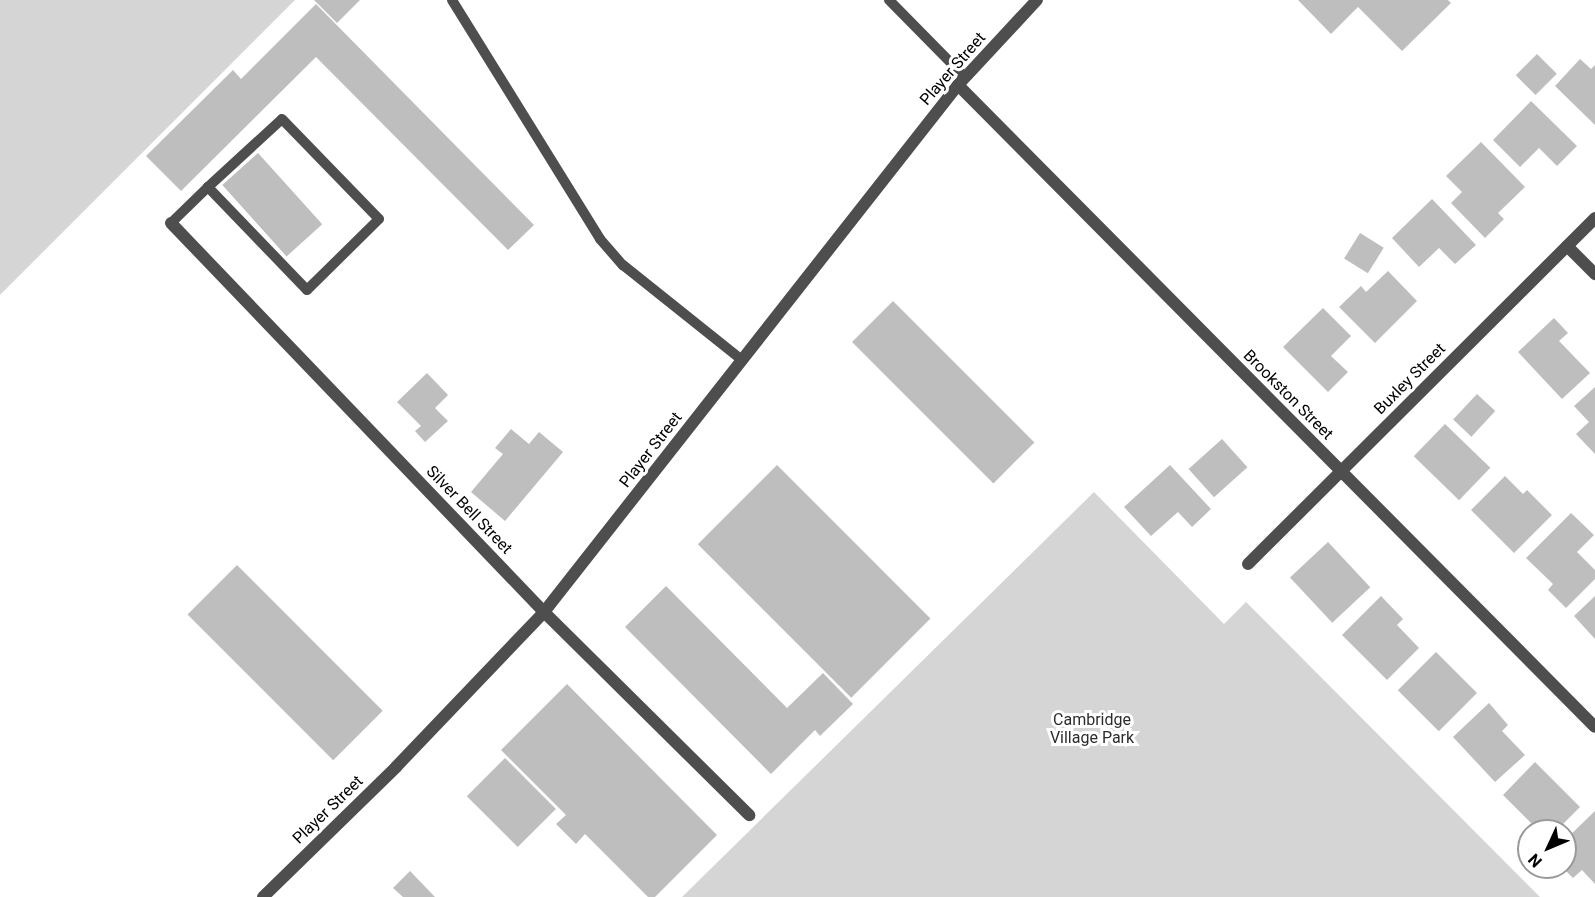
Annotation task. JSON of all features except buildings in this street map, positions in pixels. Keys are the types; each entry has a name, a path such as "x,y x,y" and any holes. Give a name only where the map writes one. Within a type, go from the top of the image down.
{"street":[{"name":"Player Street","path":"263,897 396,767 544,612 961,81 1037,0"},
{"name":"Brookston Street","path":"961,81 1341,471 1595,727"},
{"name":"Buxley Street","path":"1248,564 1595,218"},
{"name":"Silver Bell Street","path":"171,223 544,612 749,815"},
{"path":"1567,246 1595,274"}],"lane":[{"path":"452,0 600,239 623,265 742,360"},
{"path":"889,0 961,81"},
{"path":"171,223 208,187 282,118 380,219 307,290 208,187"}],"green space":[{"path":"0,0 295,0 0,295"},
{"name":"Cambridge Village Park","path":"1094,492 1224,624 1246,602 1517,874 1517,879 1522,879 1540,897 682,897"}]}
